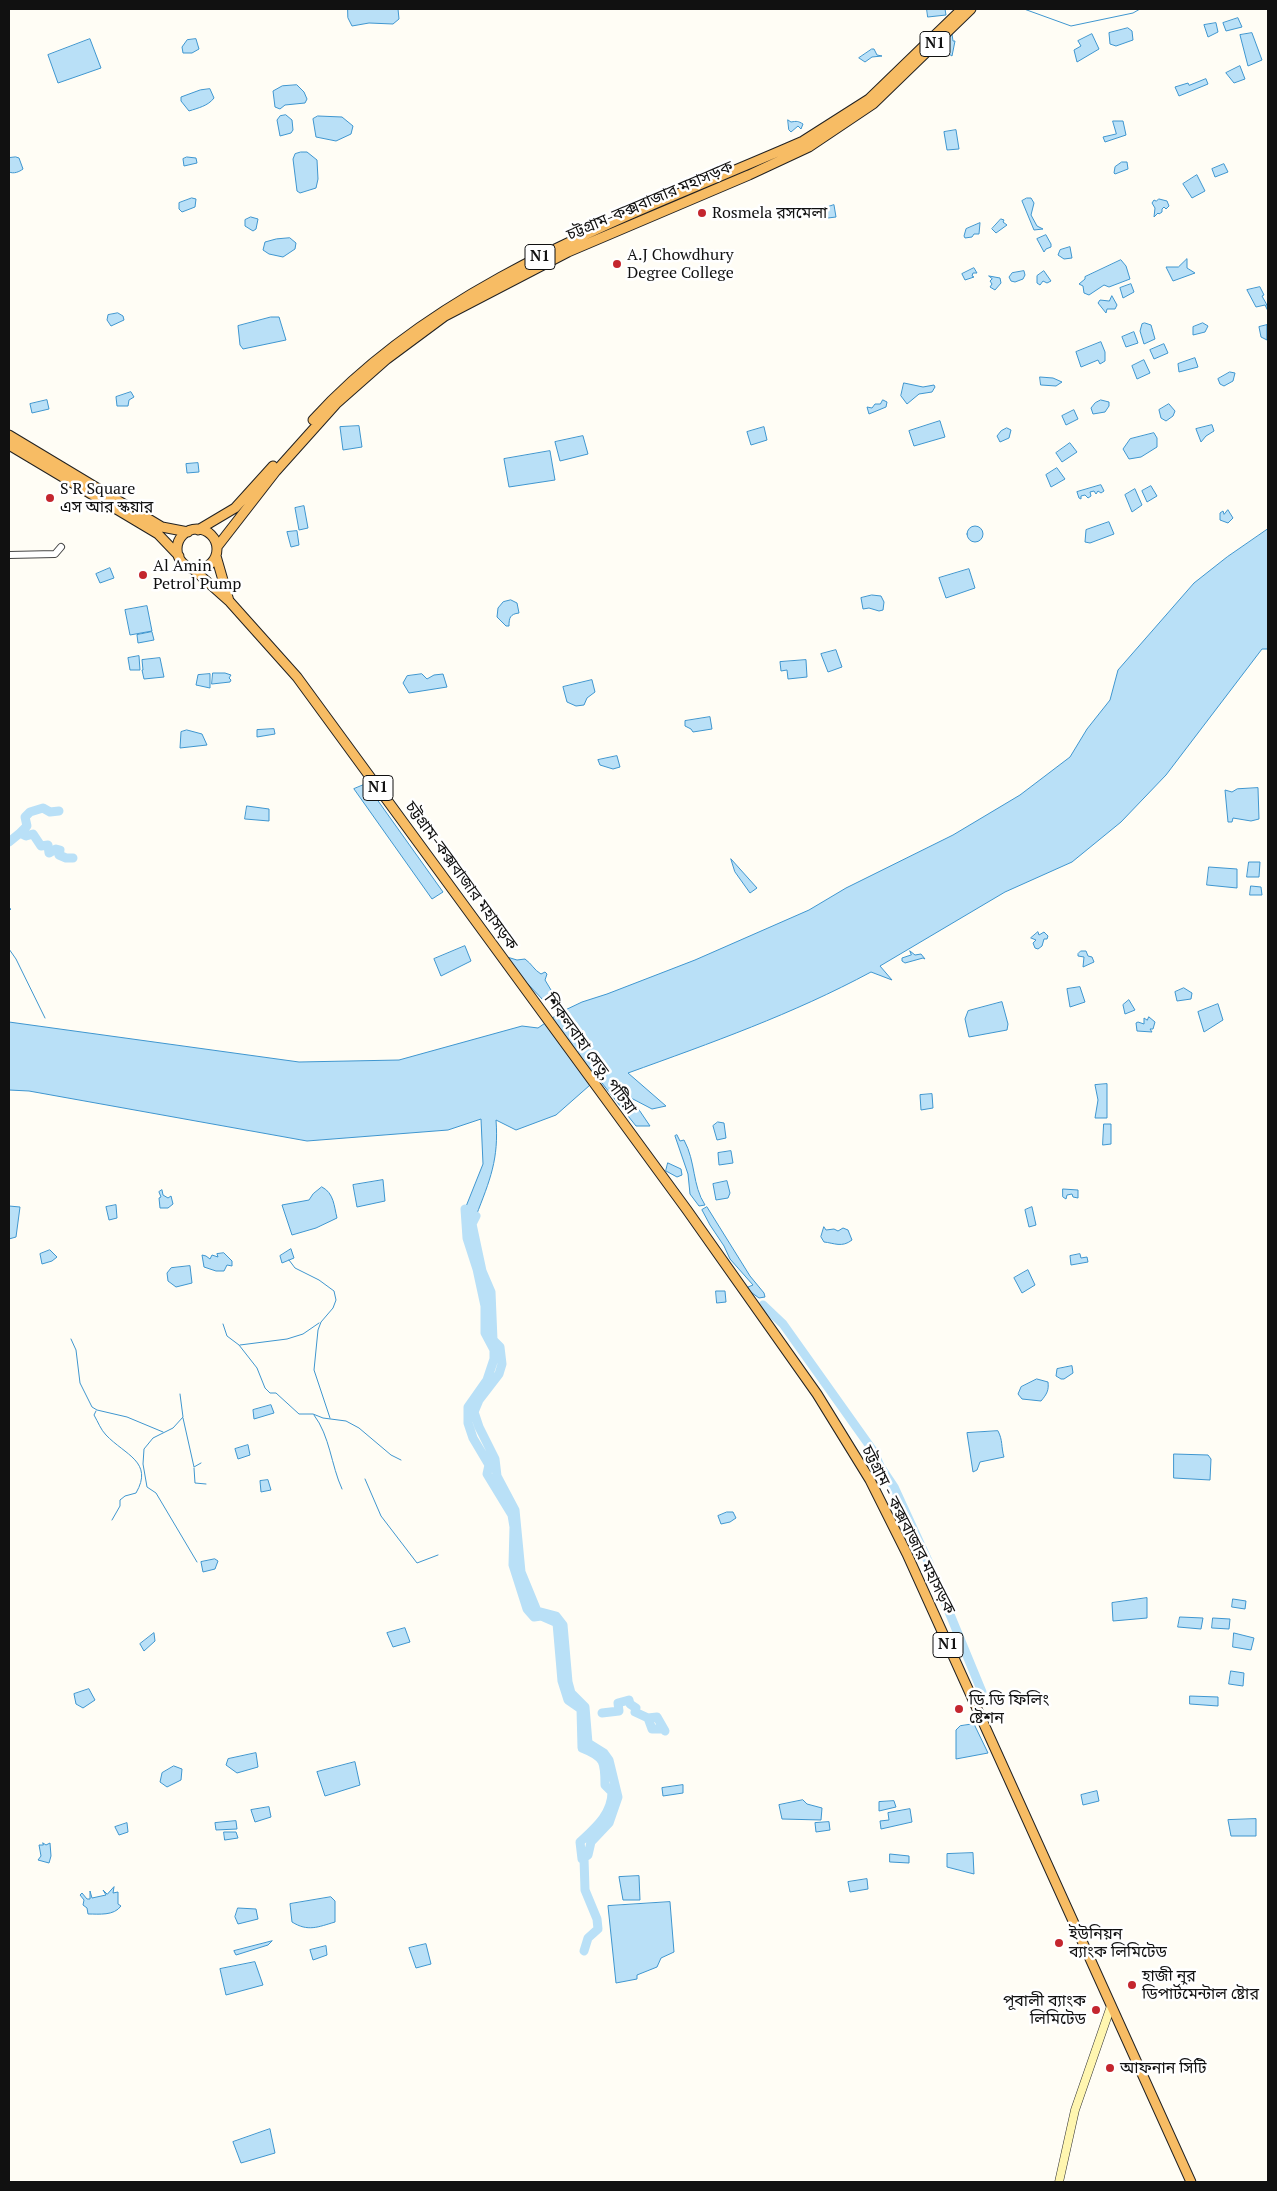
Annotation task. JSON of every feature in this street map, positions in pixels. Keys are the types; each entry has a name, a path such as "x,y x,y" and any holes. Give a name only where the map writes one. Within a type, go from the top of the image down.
{"highway":[{"name":"চট্টগ্রাম-কক্সবাজার মহাসড়ক","path":"198,530 235,508 333,398 398,343 442,311 527,263 612,223 803,141 828,127 869,99 962,9"},
{"name":"চট্টগ্রাম-কক্সবাজার মহাসড়ক","path":"230,602 216,552 276,471 336,404 388,359 445,316 568,252 749,175 809,147 873,104 971,9"},
{"path":"9,435 162,527 188,532 198,530 211,535 216,552 207,567 193,569 186,565 158,534 9,445"},
{"path":"179,556 179,542 188,532"},
{"name":"চট্টগ্রাম-কক্সবাজার মহাসড়ক","path":"193,569 230,602 298,677 518,980"},
{"name":"শিকলবাহা সেতু, পটিয়া","path":"518,980 638,1145"},
{"name":"চট্টগ্রাম - কক্সবাজার মহাসড়ক","path":"638,1145 687,1210 817,1394 870,1480 907,1554 1191,2182"}],"main road":[{"path":"1059,2182 1075,2110 1111,2006"}],"street":[{"path":"9,555 54,554 61,547"}],"water":[{"path":"348,9 398,9 399,19 393,24 369,23 352,26 348,18"},
{"path":"927,9 945,9 946,15 928,17"},
{"path":"1238,18 1242,27 1226,31 1223,23"},
{"path":"1216,23 1218,32 1208,37 1204,25"},
{"path":"1128,28 1132,31 1133,40 1116,46 1110,44 1109,33"},
{"path":"1252,33 1262,60 1248,66 1240,35"},
{"path":"952,34 953,41 955,41 952,56 949,54 946,56 948,43 943,41"},
{"path":"1092,34 1099,49 1077,62 1074,50 1081,46 1078,41"},
{"path":"90,39 101,68 58,83 48,55"},
{"path":"196,39 199,49 192,53 183,53 182,47 187,40"},
{"path":"874,49 877,55 882,56 872,57 865,62 859,58"},
{"path":"1240,66 1245,79 1234,83 1226,73"},
{"path":"1206,79 1208,84 1179,96 1175,87 1188,83 1189,85"},
{"path":"297,85 304,92 307,99 305,103 285,105 280,109 275,107 273,91 282,86"},
{"path":"210,89 214,98 203,106 189,111 181,101 181,97 200,90"},
{"path":"286,115 292,120 293,130 291,133 280,136 277,120 280,116"},
{"path":"318,116 342,117 353,126 351,134 336,141 316,137 313,119"},
{"path":"788,120 803,124 801,129 798,126 791,132"},
{"path":"1113,121 1123,121 1126,135 1105,142 1103,137 1116,134"},
{"path":"956,130 959,149 947,150 944,132"},
{"path":"307,152 317,160 318,179 316,188 300,193 297,191 293,159 295,154"},
{"path":"187,157 196,158 197,163 184,166 183,159"},
{"path":"9,158 19,158 23,169 13,173 9,172"},
{"path":"1122,162 1127,162 1128,169 1115,174 1115,167"},
{"path":"1224,164 1228,172 1215,177 1212,169"},
{"path":"1197,175 1205,191 1192,198 1183,184"},
{"path":"192,198 196,199 195,207 182,212 179,209 179,203"},
{"path":"1031,198 1034,203 1031,215 1037,226 1043,229 1034,230 1022,201"},
{"path":"1154,200 1167,201 1169,206 1166,209 1164,207 1162,212 1154,217 1155,208 1152,203"},
{"path":"834,205 836,217 828,218 825,208"},
{"path":"251,217 258,219 256,229 253,231 245,226 245,220"},
{"path":"1001,219 1007,225 996,233 992,229"},
{"path":"980,223 979,234 965,238 966,229"},
{"path":"1046,235 1051,247 1044,252 1037,239"},
{"path":"290,238 296,243 295,249 283,257 269,254 263,250 265,242"},
{"path":"1070,247 1072,258 1064,259 1058,255 1060,250"},
{"path":"1187,259 1187,268 1195,273 1173,281 1166,267 1178,267"},
{"path":"1121,260 1126,266 1130,279 1109,287 1104,285 1089,295 1084,293 1083,286 1079,284 1085,277"},
{"path":"974,268 977,273 973,273 972,276 974,277 965,280 962,274"},
{"path":"1024,271 1023,279 1015,282 1011,281 1009,277 1012,273"},
{"path":"1044,271 1051,281 1047,283 1043,281 1040,285 1037,283 1037,276"},
{"path":"989,276 1000,278 1001,283 995,290 990,287 992,279"},
{"path":"1131,284 1134,292 1123,298 1120,288"},
{"path":"1260,287 1268,311 1265,305 1256,307 1247,290"},
{"path":"1112,296 1117,305 1115,309 1107,309 1106,313 1098,303 1100,300 1109,301"},
{"path":"118,313 123,316 124,320 111,326 107,320 108,315"},
{"path":"271,317 279,317 286,340 243,349 240,345 238,326"},
{"path":"1203,323 1208,326 1205,332 1193,335 1193,327"},
{"path":"1142,324 1151,325 1155,339 1144,344 1140,331"},
{"path":"1267,325 1267,340 1261,337 1259,327"},
{"path":"1134,332 1138,343 1126,347 1122,337"},
{"path":"1101,342 1105,352 1105,361 1100,364 1098,360 1081,367 1076,352"},
{"path":"1164,344 1168,353 1154,359 1150,350"},
{"path":"1195,358 1198,367 1179,372 1178,364"},
{"path":"1144,360 1150,373 1137,379 1132,366"},
{"path":"1230,372 1235,373 1233,381 1224,386 1220,384 1218,379"},
{"path":"1040,377 1053,378 1062,382 1056,386 1041,385"},
{"path":"904,383 923,387 934,385 935,387 932,392 919,394 907,404 901,396"},
{"path":"131,392 134,397 129,400 128,406 117,406 116,397"},
{"path":"47,400 49,409 32,413 30,404"},
{"path":"883,400 887,402 886,407 869,414 867,407 872,408"},
{"path":"1101,400 1109,402 1109,406 1105,412 1093,414 1091,408"},
{"path":"1169,404 1175,411 1173,416 1166,421 1161,418 1159,410"},
{"path":"1074,410 1078,419 1066,425 1062,416"},
{"path":"940,421 945,437 914,446 909,431"},
{"path":"1212,425 1214,431 1201,442 1196,429"},
{"path":"359,426 362,447 343,450 340,427"},
{"path":"764,427 767,440 751,445 747,432"},
{"path":"1007,428 1011,430 1009,438 1000,442 997,436"},
{"path":"1154,433 1157,438 1157,447 1141,457 1129,459 1123,449 1130,439"},
{"path":"583,436 588,454 560,461 555,442"},
{"path":"1070,443 1077,452 1062,462 1056,453"},
{"path":"550,451 555,480 509,487 504,459"},
{"path":"198,463 199,472 187,473 186,464"},
{"path":"1057,468 1065,479 1051,487 1046,475"},
{"path":"1101,485 1104,491 1101,493 1098,491 1096,494 1094,491 1090,492 1091,496 1088,498 1085,495 1081,496 1081,499 1079,498 1077,492"},
{"path":"1151,486 1157,496 1147,502 1142,491"},
{"path":"1135,489 1142,505 1132,512 1125,495"},
{"path":"304,506 308,528 299,530 295,508"},
{"path":"1228,510 1233,518 1228,523 1220,520 1220,513 1223,511 1224,514"},
{"path":"1109,522 1114,534 1090,543 1085,542 1086,530"},
{"path":"972,526 978,526 983,531 981,540 972,542 967,537 967,531"},
{"path":"1268,529 1268,649 1262,649 1166,775 1121,822 1072,862 1005,892 880,966 892,980 871,972 782,1015 628,1073 666,1106 652,1109 631,1098 650,1126 636,1126 598,1078 556,1115 516,1130 496,1120 495,1158 476,1216 465,1209 483,1164 481,1119 448,1130 307,1141 29,1091 9,1090 9,1022 299,1062 399,1060 522,1026 538,1028 561,1012 582,1002 695,960 809,910 846,888 953,835 1020,795 1070,757 1087,729 1110,700 1118,670 1194,583 1227,557"},
{"path":"297,531 299,545 291,547 287,532"},
{"path":"110,568 114,578 100,583 96,574"},
{"path":"969,569 975,588 946,598 939,578"},
{"path":"872,595 881,596 884,602 883,610 863,609 861,598"},
{"path":"511,600 517,603 519,613 512,615 509,626 506,626 497,617 498,608 503,602"},
{"path":"147,606 152,631 130,635 125,610"},
{"path":"152,632 154,640 138,643 137,635"},
{"path":"836,650 842,667 828,672 821,654"},
{"path":"139,656 140,670 130,670 128,658"},
{"path":"160,658 164,677 144,679 142,660"},
{"path":"806,660 807,677 788,679 787,670 781,671 780,662"},
{"path":"213,673 231,675 229,678 231,680 230,682 212,684"},
{"path":"210,674 210,688 196,685 198,675"},
{"path":"422,674 427,679 434,675 443,674 447,687 409,693 403,683 407,676"},
{"path":"592,680 595,692 587,698 584,705 576,706 567,702 563,687"},
{"path":"710,717 712,729 693,732 685,726 685,721"},
{"path":"274,729 275,734 257,737 257,730"},
{"path":"187,730 202,734 207,745 180,748 181,732"},
{"path":"617,756 620,767 613,769 600,765 598,760"},
{"path":"366,784 443,892 432,899 354,789"},
{"path":"1258,788 1259,819 1251,821 1233,818 1232,822 1228,822 1225,790 1232,792 1237,789"},
{"path":"247,806 269,809 269,821 245,819"},
{"path":"731,859 757,888 750,893 735,872"},
{"path":"1249,862 1260,862 1259,877 1247,877"},
{"path":"1209,867 1237,869 1237,888 1207,885"},
{"path":"1251,886 1261,887 1262,895 1250,895"},
{"path":"1038,932 1039,935 1044,932 1048,936 1038,949 1035,948 1033,943 1036,940 1031,938"},
{"path":"465,946 471,961 441,976 434,959"},
{"path":"910,951 915,955 921,954 925,959 905,963 902,961 902,958 911,955"},
{"path":"1081,951 1086,951 1094,962 1083,967 1084,957 1078,956"},
{"path":"507,957 517,960 525,959 541,974 545,972 547,974 545,980 554,995 544,1001 509,964"},
{"path":"1080,987 1085,1002 1070,1007 1067,989"},
{"path":"1184,988 1192,993 1191,999 1177,1001 1175,992"},
{"path":"1129,1000 1135,1010 1125,1014 1123,1005"},
{"path":"1002,1002 1008,1024 1007,1030 969,1037 965,1019 968,1011"},
{"path":"1218,1004 1223,1020 1204,1032 1198,1012"},
{"path":"1149,1017 1155,1022 1153,1029 1150,1029 1152,1032 1137,1031 1136,1023 1144,1024 1144,1018 1147,1020"},
{"path":"1107,1084 1107,1118 1095,1118 1098,1100 1095,1085"},
{"path":"932,1094 933,1108 921,1110 920,1095"},
{"path":"718,1122 724,1123 726,1138 717,1140 713,1126"},
{"path":"1104,1124 1111,1124 1111,1144 1103,1145"},
{"path":"677,1135 680,1141 684,1140 688,1148 698,1190 705,1205 699,1206 690,1194 688,1174 675,1136"},
{"path":"731,1151 733,1163 719,1165 718,1153"},
{"path":"668,1163 681,1169 682,1175 677,1177 666,1171"},
{"path":"383,1180 385,1201 357,1207 353,1185"},
{"path":"727,1181 730,1193 728,1198 716,1200 713,1184"},
{"path":"322,1187 331,1196 337,1218 316,1228 292,1235 282,1205 309,1200"},
{"path":"1063,1189 1078,1190 1078,1198 1073,1197 1072,1194 1067,1195 1066,1199 1063,1197"},
{"path":"162,1190 163,1195 168,1198 171,1196 173,1204 168,1208 160,1208 159,1198 161,1197 159,1192"},
{"path":"116,1205 117,1218 109,1220 106,1207"},
{"path":"9,1206 20,1207 16,1237 9,1239"},
{"path":"707,1207 765,1297 759,1298 748,1290 748,1287 753,1285 730,1259 702,1210"},
{"path":"1032,1207 1036,1225 1029,1227 1025,1210"},
{"path":"824,1227 826,1230 834,1229 838,1231 843,1228 848,1230 852,1240 845,1244 824,1242 821,1237"},
{"path":"291,1249 294,1258 282,1263 280,1256"},
{"path":"50,1250 57,1257 52,1261 42,1264 40,1254"},
{"path":"224,1253 232,1261 232,1266 227,1265 224,1271 216,1271 204,1267 202,1255 210,1259 212,1255 218,1257 217,1254"},
{"path":"1080,1254 1081,1258 1087,1257 1088,1262 1071,1265 1070,1256"},
{"path":"190,1266 192,1283 176,1287 168,1281 167,1273 171,1268"},
{"path":"1028,1270 1035,1285 1022,1293 1014,1278"},
{"path":"716,1291 725,1291 726,1302 717,1303"},
{"path":"1072,1366 1073,1373 1064,1379 1056,1376 1057,1369"},
{"path":"1037,1379 1048,1382 1048,1390 1043,1399 1041,1401 1022,1399 1018,1394 1021,1387"},
{"path":"271,1405 274,1413 254,1419 253,1410"},
{"path":"998,1431 1001,1437 1004,1457 980,1462 977,1470 973,1472 967,1433"},
{"path":"248,1445 250,1455 238,1459 235,1449"},
{"path":"1174,1454 1208,1455 1211,1459 1210,1480 1174,1478"},
{"path":"268,1480 271,1490 261,1492 260,1481"},
{"path":"727,1512 733,1512 736,1518 721,1524 718,1516"},
{"path":"215,1559 218,1561 215,1569 203,1572 201,1562"},
{"path":"1147,1598 1147,1618 1113,1621 1112,1603"},
{"path":"1233,1599 1246,1601 1245,1609 1232,1607"},
{"path":"1180,1617 1203,1618 1201,1629 1178,1627"},
{"path":"1213,1618 1230,1619 1229,1629 1212,1628"},
{"path":"405,1628 410,1642 393,1647 387,1633"},
{"path":"154,1633 155,1641 144,1651 140,1644"},
{"path":"1234,1633 1254,1638 1251,1650 1233,1647"},
{"path":"1231,1671 1244,1673 1243,1686 1229,1684"},
{"path":"89,1689 95,1700 83,1708 76,1704 74,1694"},
{"path":"1190,1696 1218,1697 1218,1706 1190,1704"},
{"path":"974,1724 988,1753 956,1759 956,1730 960,1726"},
{"path":"256,1753 258,1767 237,1773 226,1765 228,1759"},
{"path":"355,1762 360,1785 325,1796 317,1772"},
{"path":"174,1766 182,1769 181,1780 167,1787 160,1782 162,1773"},
{"path":"683,1785 683,1793 663,1796 662,1788"},
{"path":"1097,1791 1099,1801 1083,1805 1081,1795"},
{"path":"803,1800 807,1804 822,1808 821,1820 782,1819 779,1805"},
{"path":"894,1801 896,1807 879,1811 879,1802"},
{"path":"269,1807 271,1817 255,1822 251,1810"},
{"path":"910,1809 912,1822 881,1829 880,1821 889,1820 888,1813"},
{"path":"1256,1819 1256,1836 1231,1836 1228,1820"},
{"path":"236,1821 237,1829 216,1830 215,1823"},
{"path":"829,1822 830,1830 816,1832 815,1823"},
{"path":"127,1823 128,1832 119,1835 115,1827"},
{"path":"224,1832 236,1832 238,1838 225,1840"},
{"path":"43,1843 46,1845 50,1843 51,1856 49,1863 38,1860 41,1856 39,1845 43,1845"},
{"path":"973,1853 974,1874 947,1867 947,1854"},
{"path":"890,1854 909,1856 909,1863 890,1862"},
{"path":"639,1876 640,1900 623,1900 619,1877"},
{"path":"867,1879 868,1889 850,1892 848,1882"},
{"path":"114,1887 113,1893 118,1892 118,1904 121,1906 106,1914 88,1914 87,1908 83,1905 84,1900 80,1895 82,1893 87,1899 90,1899 90,1891 92,1898 106,1895 103,1890 107,1894"},
{"path":"331,1897 335,1901 335,1922 308,1928 292,1922 290,1904"},
{"path":"670,1902 674,1952 661,1958 657,1967 637,1975 637,1979 616,1983 608,1906"},
{"path":"238,1908 256,1909 258,1919 238,1924 235,1917"},
{"path":"272,1941 268,1945 236,1955 234,1951"},
{"path":"426,1944 431,1964 416,1968 409,1948"},
{"path":"326,1946 327,1955 313,1960 310,1950"},
{"path":"255,1962 263,1985 226,1995 220,1969"},
{"path":"270,2129 275,2153 241,2163 233,2142"}],"waterway":[{"path":"1024,9 1071,26 1133,13 1140,9"},
{"path":"20,833 27,826 25,817 30,812 43,808 50,812 59,811"},
{"path":"9,842 20,833 26,836 33,834 41,846 48,845 49,853 56,849 60,850 59,855 73,858"},
{"path":"9,908 11,909 9,911"},
{"path":"9,949 16,959 45,1018"},
{"path":"465,1209 476,1216 472,1224 482,1271 491,1292 493,1340 500,1347 502,1364 499,1374 479,1400 474,1412 479,1427 495,1459 497,1476 515,1510 521,1572 537,1611 556,1616 563,1625 568,1682 571,1693 585,1707 588,1743 604,1753 609,1760 618,1797 609,1823 591,1842 588,1855 582,1859 580,1842 597,1826 606,1814 612,1792 605,1785 605,1771 602,1761 595,1754 582,1748 581,1709 568,1700 562,1681 557,1623 541,1616 534,1617 527,1609 513,1565 514,1527 512,1515 487,1474 489,1465 473,1438 468,1423 468,1407 487,1380 494,1359 494,1350 485,1333 485,1306 477,1269 467,1238 465,1209"},
{"path":"289,1260 295,1268 319,1280 334,1291 336,1300 333,1308 321,1322 318,1330 314,1370 330,1418"},
{"path":"763,1305 783,1324 874,1452 880,1466 894,1487 928,1561 982,1692"},
{"path":"240,1345 287,1339 303,1334 319,1323"},
{"path":"223,1324 227,1336 239,1345 257,1368 265,1388 270,1393 276,1393 299,1414 313,1414 323,1418 346,1421 359,1428 391,1455 401,1460"},
{"path":"71,1339 76,1350 80,1383 92,1407 97,1410 127,1417 163,1432"},
{"path":"180,1394 183,1417 173,1428 153,1438 144,1449 143,1464 147,1487 156,1493 197,1562"},
{"path":"96,1411 94,1415 103,1431 135,1460 142,1474 136,1493 125,1496 120,1500 120,1506 112,1520"},
{"path":"314,1415 324,1432 342,1489"},
{"path":"183,1418 194,1467 201,1463"},
{"path":"194,1468 195,1483 206,1484"},
{"path":"365,1479 381,1516 417,1563 438,1555"},
{"path":"602,1713 619,1711 618,1703 629,1700 630,1704 636,1708 635,1712 648,1718 652,1729 663,1729"},
{"path":"648,1718 657,1717 665,1731"},
{"path":"584,1858 585,1890 597,1919 598,1929 588,1938 584,1951"}],"place":[{"name":"Rosmela রসমেলা","path":"702,213"},
{"name":"A.J Chowdhury Degree College","path":"617,264"},
{"name":"S R Square এস আর স্কয়ার","path":"50,498"},
{"name":"Al Amin Petrol Pump","path":"143,575"},
{"name":"ডি.ডি ফিলিং ষ্টেশন","path":"959,1709"},
{"name":"ইউনিয়ন ব্যাংক লিমিটেড","path":"1059,1943"},
{"name":"হাজী নুর ডিপার্টমেন্টাল ষ্টোর","path":"1132,1985"},
{"name":"পূবালী ব্যাংক লিমিটেড","path":"1096,2010"},
{"name":"আফনান সিটি","path":"1110,2068"}]}
